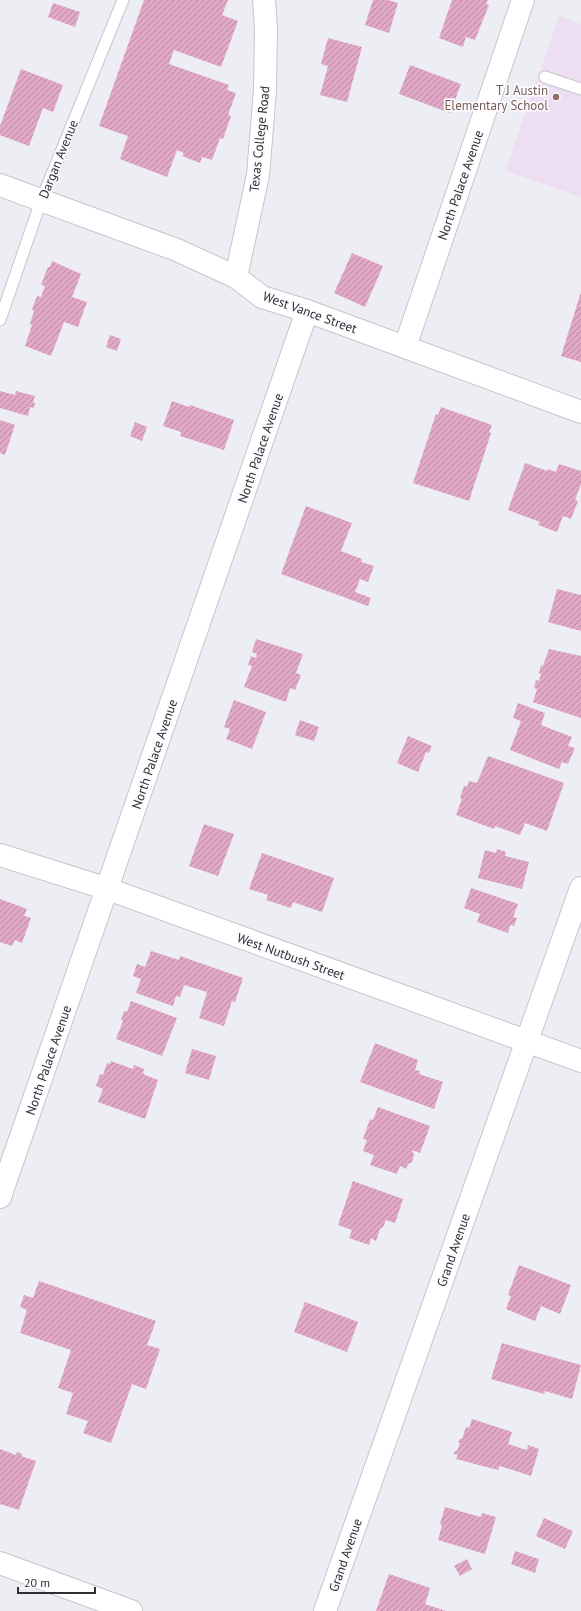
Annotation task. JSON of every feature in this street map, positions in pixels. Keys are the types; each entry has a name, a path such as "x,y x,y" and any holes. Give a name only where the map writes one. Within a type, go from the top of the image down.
{"street":[{"name":"Texas College Road","path":"236,277 258,175 266,36 264,0"},
{"name":"North Palace Avenue","path":"405,347 523,0"},
{"name":"West Vance Street","path":"0,185 177,250 236,277 262,297 307,311 581,412"},
{"name":"North Palace Avenue","path":"0,1197 108,889 307,311"},
{"name":"West Nutbush Street","path":"0,855 108,889 581,1061"},
{"name":"Grand Avenue","path":"326,1611 581,888"},
{"path":"0,1563 131,1611"}],"lane":[{"name":"Dargan Avenue","path":"0,320 41,200 122,0"},
{"path":"545,77 581,89"}],"shaded area":[{"name":"T J Austin Elementary School","path":"559,16 581,24 581,197 505,171"}],"building":[{"path":"144,0 228,0 222,15 238,21 221,67 174,50 169,64 229,85 227,90 236,93 228,115 231,116 223,139 220,138 212,160 202,157 200,163 182,156 184,153 177,150 167,177 120,159 128,136 99,126"},
{"path":"373,0 388,0 398,3 389,33 365,25"},
{"path":"452,0 488,0 486,4 489,5 475,40 466,37 463,47 439,38"},
{"path":"53,3 80,12 75,27 48,17"},
{"path":"328,38 362,47 347,102 320,95 328,66 321,64"},
{"path":"410,65 461,84 450,113 399,94"},
{"path":"21,69 63,85 53,112 43,108 29,146 0,135 0,126"},
{"path":"352,253 383,266 365,307 334,293"},
{"path":"52,261 81,274 72,297 87,302 78,327 64,322 51,356 25,346 32,325 30,324 34,311 32,309 37,296 41,297 45,286 41,285"},
{"path":"581,292 581,362 561,356"},
{"path":"110,335 121,339 117,351 106,347"},
{"path":"0,391 15,395 16,391 35,396 33,403 35,403 34,408 30,407 28,416 0,408"},
{"path":"172,401 189,407 190,405 234,420 224,450 180,436 181,432 163,426"},
{"path":"441,407 492,425 489,432 491,433 469,501 413,483 436,414 438,415"},
{"path":"0,420 15,425 5,455 0,453"},
{"path":"135,422 147,427 142,441 130,436"},
{"path":"525,463 547,471 548,469 556,472 559,464 581,471 581,484 575,500 578,501 571,519 563,516 557,532 538,525 540,522 508,510"},
{"path":"306,506 352,523 341,551 362,559 361,562 374,566 368,582 360,579 355,592 371,598 368,606 281,574"},
{"path":"557,589 581,595 581,631 548,622"},
{"path":"256,639 303,654 296,673 301,675 295,690 290,688 286,702 244,687 252,666 248,665 251,656 256,658 257,654 252,652"},
{"path":"549,649 581,656 581,718 533,702 537,689 534,688 536,680 539,681 541,665 543,666"},
{"path":"234,700 266,712 252,749 226,739 230,729 224,727"},
{"path":"518,703 545,713 541,725 572,737 568,746 575,748 568,764 562,762 559,769 510,750 521,721 513,718"},
{"path":"300,720 319,727 314,741 295,735"},
{"path":"408,736 432,746 429,753 426,752 418,772 397,763"},
{"path":"488,756 564,783 547,831 525,823 520,835 495,826 494,829 456,815 462,799 460,798 464,786 467,787 469,781 477,783"},
{"path":"204,824 234,834 218,876 189,866"},
{"path":"497,849 506,852 505,856 529,862 522,889 478,878 485,850 496,853"},
{"path":"262,853 334,878 322,912 293,902 291,908 266,900 268,895 249,889"},
{"path":"471,888 518,904 513,917 517,918 514,926 510,925 508,933 477,922 480,914 464,908"},
{"path":"0,899 27,909 24,916 31,918 22,943 15,940 12,946 0,942"},
{"path":"151,951 179,960 180,956 243,978 235,1002 232,1001 224,1026 199,1018 207,992 184,985 180,997 176,996 173,1006 136,993 141,979 133,976 137,964 145,967"},
{"path":"131,1001 177,1018 162,1056 116,1039 123,1021 121,1020 124,1011 127,1012"},
{"path":"375,1043 418,1060 415,1070 420,1071 419,1074 443,1082 434,1109 360,1082"},
{"path":"192,1049 216,1056 209,1080 185,1073"},
{"path":"111,1061 133,1069 134,1065 144,1069 143,1074 158,1080 145,1119 98,1102 103,1089 96,1086 100,1074 103,1075 107,1063 110,1064"},
{"path":"378,1107 430,1126 420,1153 412,1150 414,1155 412,1162 408,1164 406,1169 400,1166 397,1174 370,1165 374,1155 363,1151 367,1140 363,1139 370,1119 373,1120"},
{"path":"353,1181 403,1199 395,1223 386,1220 383,1227 380,1229 376,1241 371,1238 369,1245 349,1238 352,1230 338,1225"},
{"path":"519,1265 571,1285 560,1314 541,1306 535,1321 506,1309 511,1296 508,1295"},
{"path":"39,1281 156,1321 147,1345 160,1349 146,1389 132,1384 111,1443 83,1433 88,1421 66,1414 73,1393 58,1388 71,1350 20,1333 27,1310 20,1307 24,1295 33,1298"},
{"path":"305,1302 358,1322 347,1352 294,1332"},
{"path":"502,1343 581,1365 572,1399 545,1391 544,1394 491,1379"},
{"path":"472,1419 512,1432 508,1444 527,1450 528,1445 539,1449 531,1476 500,1466 498,1470 456,1459 458,1455 454,1454 460,1443 458,1442 462,1439 466,1427 469,1428"},
{"path":"0,1449 16,1455 17,1452 22,1454 21,1456 36,1461 19,1510 0,1504"},
{"path":"445,1507 481,1517 482,1513 496,1517 485,1554 438,1540 442,1525 440,1524"},
{"path":"544,1518 573,1531 565,1549 536,1536"},
{"path":"515,1551 539,1559 535,1573 511,1564"},
{"path":"467,1559 472,1569 460,1576 454,1566"},
{"path":"389,1574 430,1588 425,1604 446,1611 376,1611"}],"place":[{"name":"T J Austin Elementary School","path":"556,97"}]}
